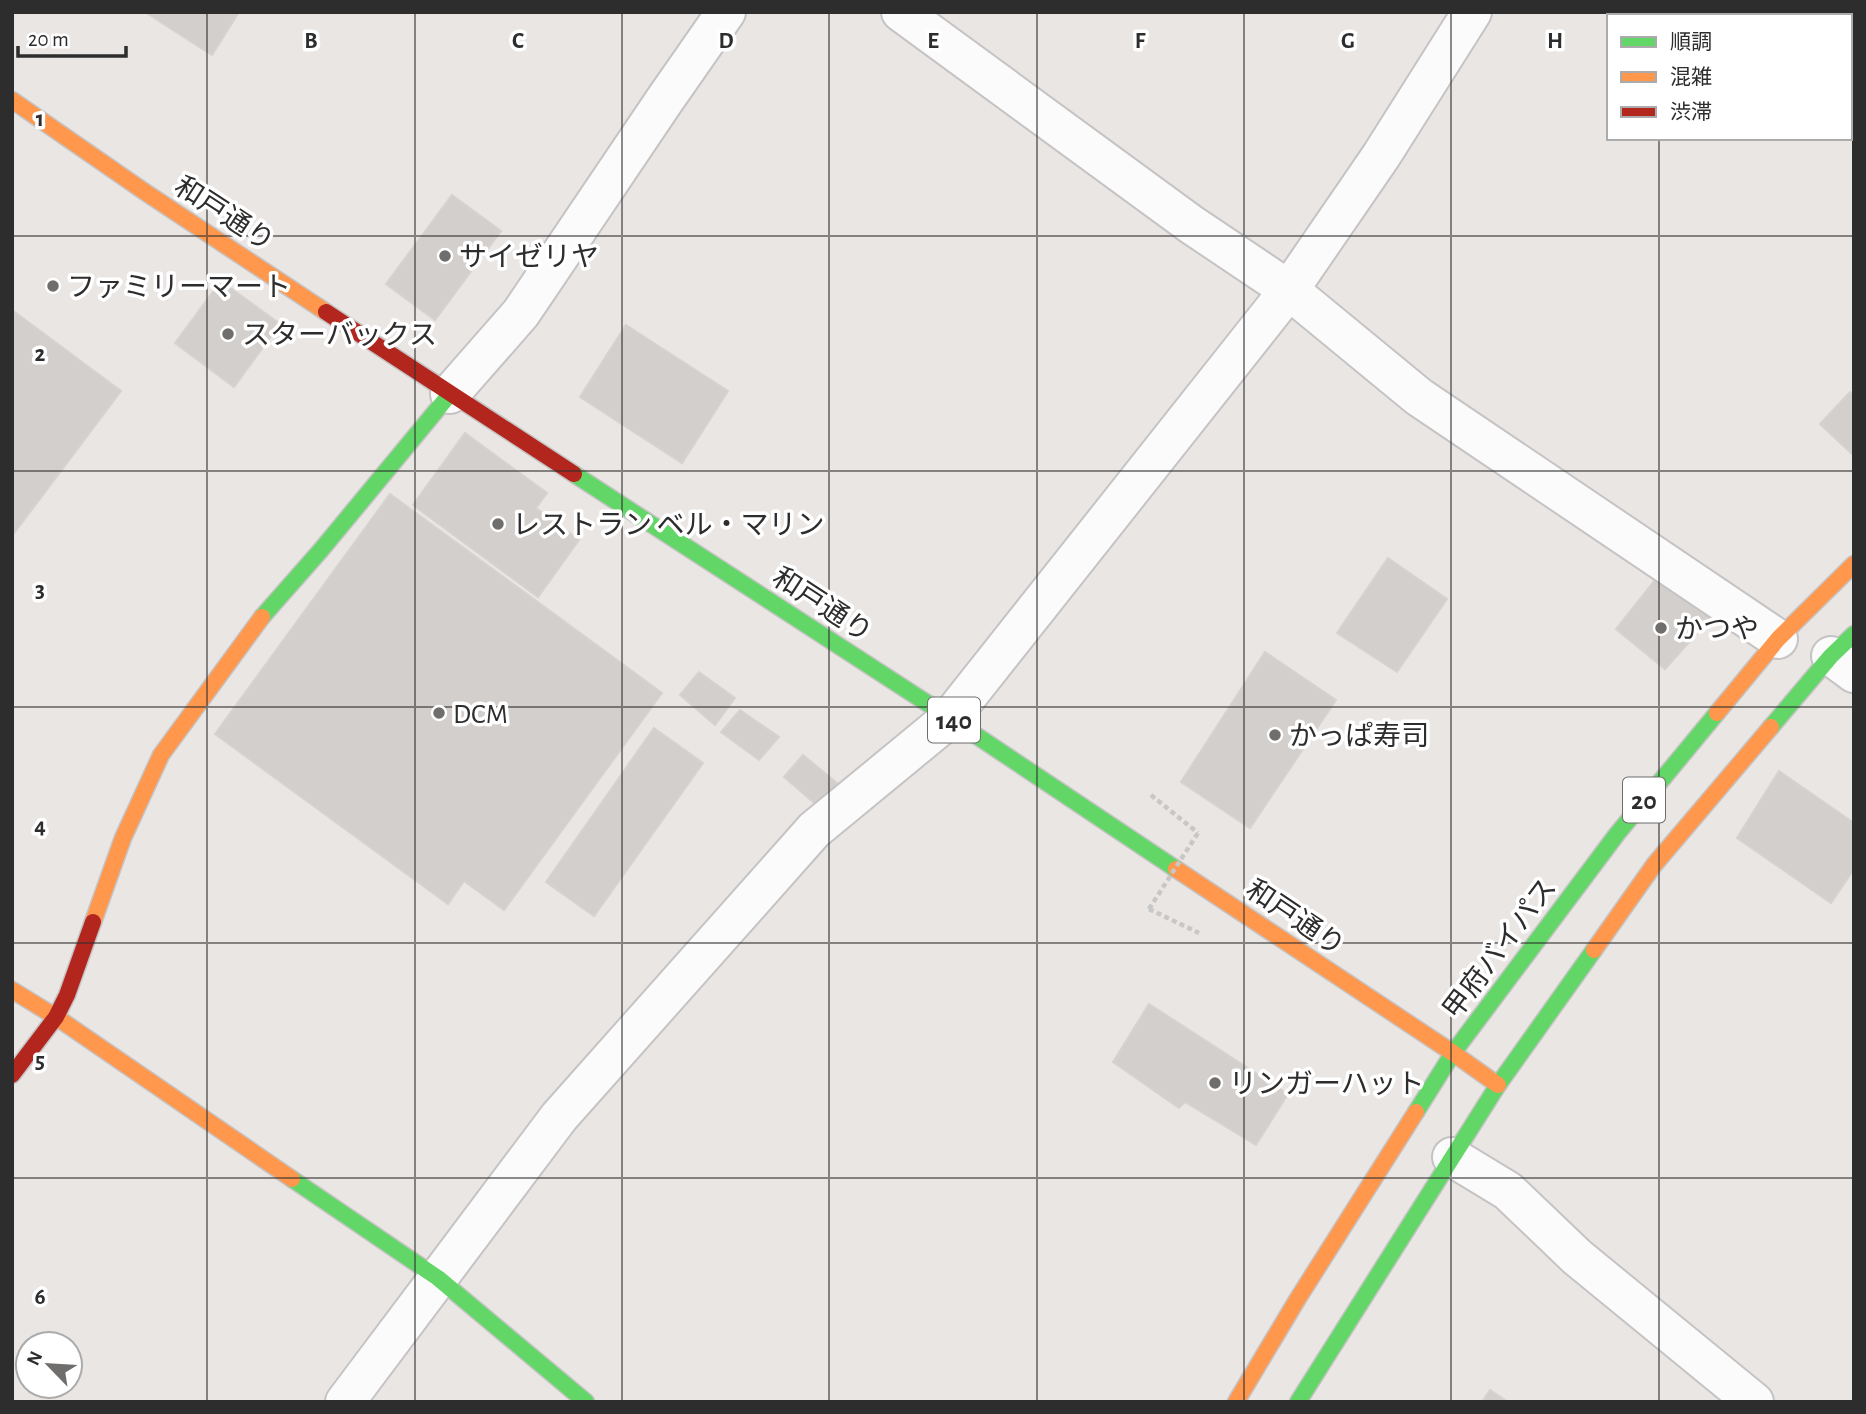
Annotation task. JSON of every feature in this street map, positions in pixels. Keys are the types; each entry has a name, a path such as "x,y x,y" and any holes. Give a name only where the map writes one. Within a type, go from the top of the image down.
{"main road":[{"name":"和戸通り","path":"12,100 145,192 450,394 950,718 1498,1085"},
{"path":"12,1075 56,1017 67,995 123,838 161,755 270,606 321,550 450,394"},
{"name":"甲府バイパス","path":"1236,1402 1453,1053 1617,834 1778,639 1854,564"},
{"name":"20","path":"1298,1402 1498,1085 1654,865 1846,654"},
{"path":"12,990 56,1017 438,1278 586,1402"}],"street":[{"path":"450,394 521,313 726,12"},
{"path":"901,12 1192,225 1289,290 1419,397 1778,639"},
{"path":"345,1402 559,1117 814,831 950,718 1289,290 1381,156 1472,12"},
{"path":"1452,1157 1508,1191 1577,1257 1754,1402"}],"path":[{"path":"1151,795 1198,833 1149,909 1202,934"}],"building":[{"path":"145,12 239,12 212,55"},
{"path":"452,195 501,231 435,320 386,284"},
{"name":"スターバックス","path":"221,281 280,324 234,387 175,343"},
{"path":"12,310 121,391 12,536"},
{"path":"626,325 728,391 682,463 580,397"},
{"path":"1850,392 1854,396 1854,456 1820,424"},
{"name":"レストラン ベル・マリン","path":"465,433 547,493 536,508 579,540 538,597 413,505"},
{"name":"DCM","path":"390,494 662,693 504,910 464,881 448,904 215,734"},
{"path":"1388,558 1447,599 1397,672 1337,633"},
{"path":"1659,575 1711,618 1665,669 1616,629"},
{"path":"1265,652 1336,700 1250,828 1181,782"},
{"path":"699,672 735,698 715,725 680,695"},
{"path":"740,710 779,737 759,760 721,732"},
{"path":"654,728 703,763 594,916 546,882"},
{"path":"803,755 838,784 819,807 784,777"},
{"path":"1779,771 1854,823 1854,869 1831,903 1737,838"},
{"path":"1149,1004 1288,1094 1256,1145 1185,1102 1179,1108 1113,1062"},
{"path":"1490,1390 1508,1402 1482,1402"}],"traffic: fast":[{"path":"262,617 450,394"},
{"path":"574,474 950,718 1176,869"},
{"path":"1771,727 1831,656 1854,634"},
{"path":"1416,1112 1453,1053 1617,834 1717,713"},
{"path":"1298,1402 1498,1085 1594,950"},
{"path":"292,1179 438,1278 586,1402"}],"traffic: slow":[{"path":"12,100 326,312"},
{"path":"1717,713 1778,639 1854,564"},
{"path":"93,922 123,838 161,755 262,617"},
{"path":"1594,950 1654,865 1771,727"},
{"path":"1176,869 1498,1085"},
{"path":"12,990 56,1017 292,1179"},
{"path":"1236,1402 1416,1112"}],"traffic: jam":[{"path":"326,312 574,474"},
{"path":"12,1075 56,1017 67,995 93,922"}],"place":[{"name":"サイゼリヤ","path":"445,256"},
{"name":"ファミリーマート","path":"53,286"},
{"name":"スターバックス","path":"228,334"},
{"name":"レストラン ベル・マリン","path":"498,524"},
{"name":"かつや","path":"1661,628"},
{"name":"DCM","path":"439,713"},
{"name":"かっぱ寿司","path":"1275,735"},
{"name":"リンガーハット","path":"1215,1083"}]}
